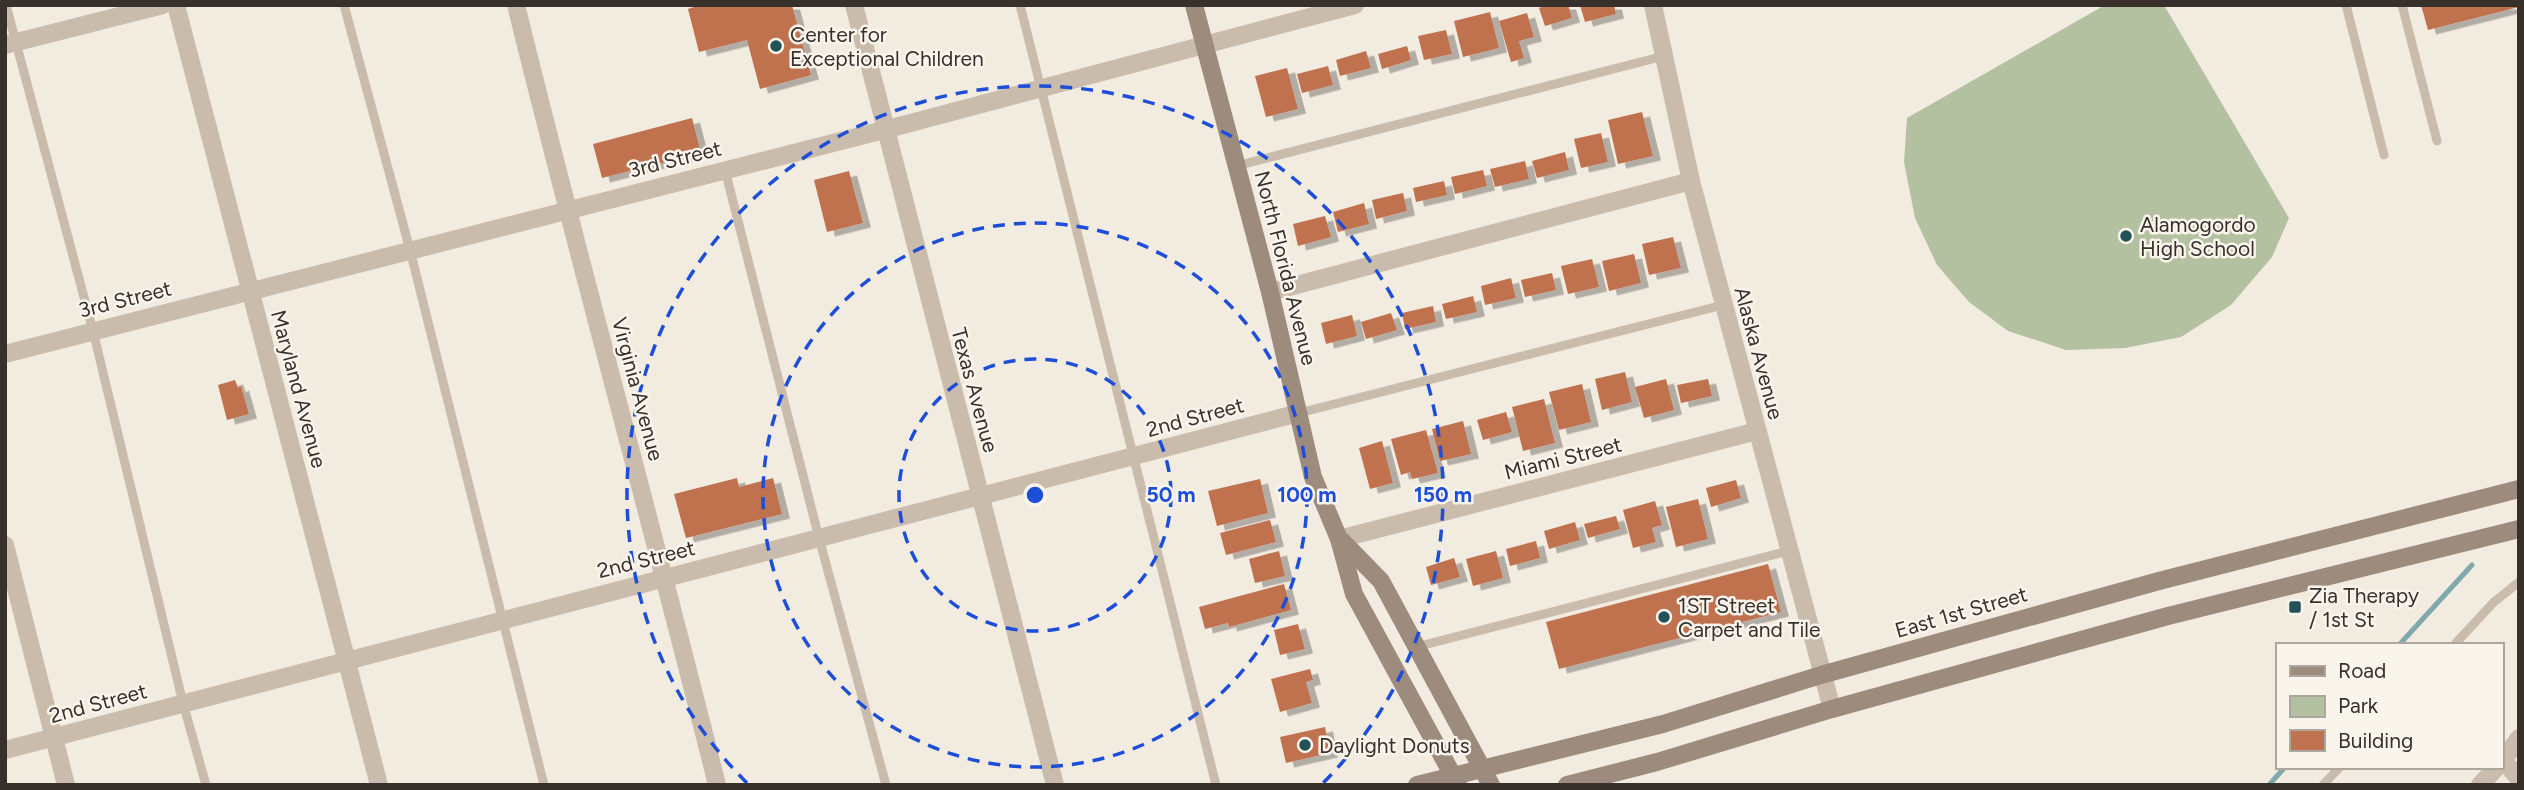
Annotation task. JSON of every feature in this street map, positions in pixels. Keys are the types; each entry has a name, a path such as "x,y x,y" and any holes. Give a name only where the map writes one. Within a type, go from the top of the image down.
{"main road":[{"name":"North Florida Avenue","path":"1194,5 1270,292 1313,477 1339,539 1354,594 1455,780"},
{"name":"East 1st Street","path":"1417,785 1486,777 1821,675 2159,580 2519,489"},
{"path":"1567,785 1657,762 1832,709 2168,616 2519,529"},
{"name":"North Florida Avenue","path":"1339,539 1381,581 1486,777"},
{"path":"1612,785 1657,762"}],"street":[{"path":"11,44 163,5"},
{"name":"Maryland Avenue","path":"176,5 379,785"},
{"name":"Virginia Avenue","path":"516,5 566,210 665,578 717,785"},
{"name":"Texas Avenue","path":"853,5 1055,785"},
{"name":"3rd Street","path":"5,354 884,130 1355,5"},
{"name":"Alaska Avenue","path":"1653,5 1691,181 1832,709"},
{"path":"1270,292 1691,181"},
{"name":"2nd Street","path":"5,750 1299,413"},
{"name":"Miami Street","path":"1339,539 1757,431"},
{"path":"5,545 66,785"},
{"path":"2503,759 2519,738"},
{"path":"2503,766 2519,779"},
{"path":"2480,785 2495,769"}],"lane":[{"path":"6,5 11,44 93,331 183,704 206,785"},
{"path":"344,5 410,250 544,785"},
{"path":"1020,5 1216,785"},
{"path":"2346,5 2384,155"},
{"path":"2402,5 2437,141"},
{"path":"1236,166 1664,56"},
{"path":"725,170 819,538 886,785"},
{"path":"1299,413 1723,305"},
{"path":"1416,647 1788,551"},
{"path":"2456,643 2494,602 2519,582"},
{"path":"2323,785 2338,769"}],"green space":[{"path":"2105,5 2164,5 2289,218 2272,257 2231,305 2181,337 2125,348 2066,350 2008,331 1969,302 1937,265 1915,218 1904,162 1907,118"}],"building":[{"name":"Center for Exceptional Children","path":"700,5 792,5 811,75 760,89 747,40 699,52 688,9"},
{"path":"1547,5 1568,5 1572,18 1545,26 1539,8"},
{"path":"1580,5 1614,5 1616,14 1585,22"},
{"path":"2421,5 2519,5 2519,7 2428,30"},
{"path":"1490,12 1499,48 1463,57 1454,21"},
{"path":"1527,13 1534,37 1519,41 1524,58 1511,62 1499,21"},
{"path":"1446,30 1452,54 1424,60 1418,36"},
{"path":"1407,46 1411,60 1382,69 1378,54"},
{"path":"1366,51 1371,68 1340,76 1336,60"},
{"path":"1328,66 1333,85 1302,93 1297,74"},
{"path":"1287,68 1298,109 1266,117 1255,76"},
{"path":"1642,112 1653,156 1618,164 1608,120"},
{"path":"692,118 701,153 602,178 593,144"},
{"path":"1601,133 1608,162 1581,168 1574,139"},
{"path":"1565,152 1569,170 1537,178 1532,161"},
{"path":"1525,161 1529,179 1495,187 1490,169"},
{"path":"1483,170 1487,186 1455,194 1451,177"},
{"path":"849,171 863,223 827,232 814,180"},
{"path":"1444,181 1447,195 1416,202 1413,188"},
{"path":"1403,193 1407,211 1376,219 1372,200"},
{"path":"1364,203 1369,224 1338,232 1333,212"},
{"path":"1325,216 1331,237 1298,246 1293,224"},
{"path":"1673,237 1681,268 1649,275 1642,244"},
{"path":"1634,254 1641,283 1609,291 1602,261"},
{"path":"1592,259 1599,287 1568,294 1561,266"},
{"path":"1552,273 1556,290 1525,297 1521,280"},
{"path":"1511,278 1516,298 1485,305 1481,286"},
{"path":"1473,296 1477,312 1446,319 1442,304"},
{"path":"1433,306 1436,322 1405,329 1402,313"},
{"path":"1391,313 1397,330 1366,339 1361,322"},
{"path":"1352,315 1357,336 1326,344 1321,323"},
{"path":"1625,372 1632,402 1602,410 1595,379"},
{"path":"1666,379 1674,410 1644,418 1635,387"},
{"path":"1708,379 1712,396 1681,403 1677,385"},
{"path":"235,380 238,388 241,386 249,414 227,420 218,385"},
{"path":"1582,384 1591,422 1559,430 1549,392"},
{"path":"1544,399 1555,443 1523,451 1512,407"},
{"path":"1506,412 1512,432 1483,440 1477,420"},
{"path":"1463,421 1471,454 1440,461 1432,429"},
{"path":"1426,430 1438,473 1412,479 1410,472 1401,475 1391,439"},
{"path":"1382,441 1393,483 1370,489 1359,448"},
{"path":"737,478 739,487 773,478 782,514 686,538 674,494"},
{"path":"1260,479 1268,513 1217,526 1208,491"},
{"path":"1736,480 1741,498 1711,507 1706,488"},
{"path":"1698,499 1708,539 1676,547 1666,507"},
{"path":"1655,501 1662,525 1652,528 1656,542 1633,548 1623,510"},
{"path":"1616,516 1620,529 1588,538 1584,524"},
{"path":"1270,520 1276,542 1226,555 1220,533"},
{"path":"1575,522 1580,540 1549,549 1544,531"},
{"path":"1536,541 1540,558 1510,566 1506,549"},
{"path":"1279,551 1285,576 1255,583 1249,559"},
{"path":"1496,551 1503,578 1473,586 1466,559"},
{"path":"1454,558 1460,577 1431,585 1426,567"},
{"name":"1ST Street Carpet and Tile","path":"1768,564 1781,612 1559,669 1546,622"},
{"path":"1284,584 1291,610 1229,627 1228,623 1205,629 1199,607"},
{"path":"1298,624 1305,649 1280,655 1274,630"},
{"path":"1310,669 1313,680 1306,682 1312,703 1280,712 1271,679"},
{"name":"Daylight Donuts","path":"1325,727 1330,753 1286,763 1280,737"}],"waterway":[{"path":"2401,643 2472,565"},
{"path":"2269,785 2283,769"}],"place":[{"name":"Center for Exceptional Children","path":"776,46"},
{"name":"Alamogordo High School","path":"2126,236"},
{"name":"Zia Therapy / 1st St","path":"2295,607"},
{"name":"1ST Street Carpet and Tile","path":"1664,617"},
{"name":"Daylight Donuts","path":"1305,745"}]}
